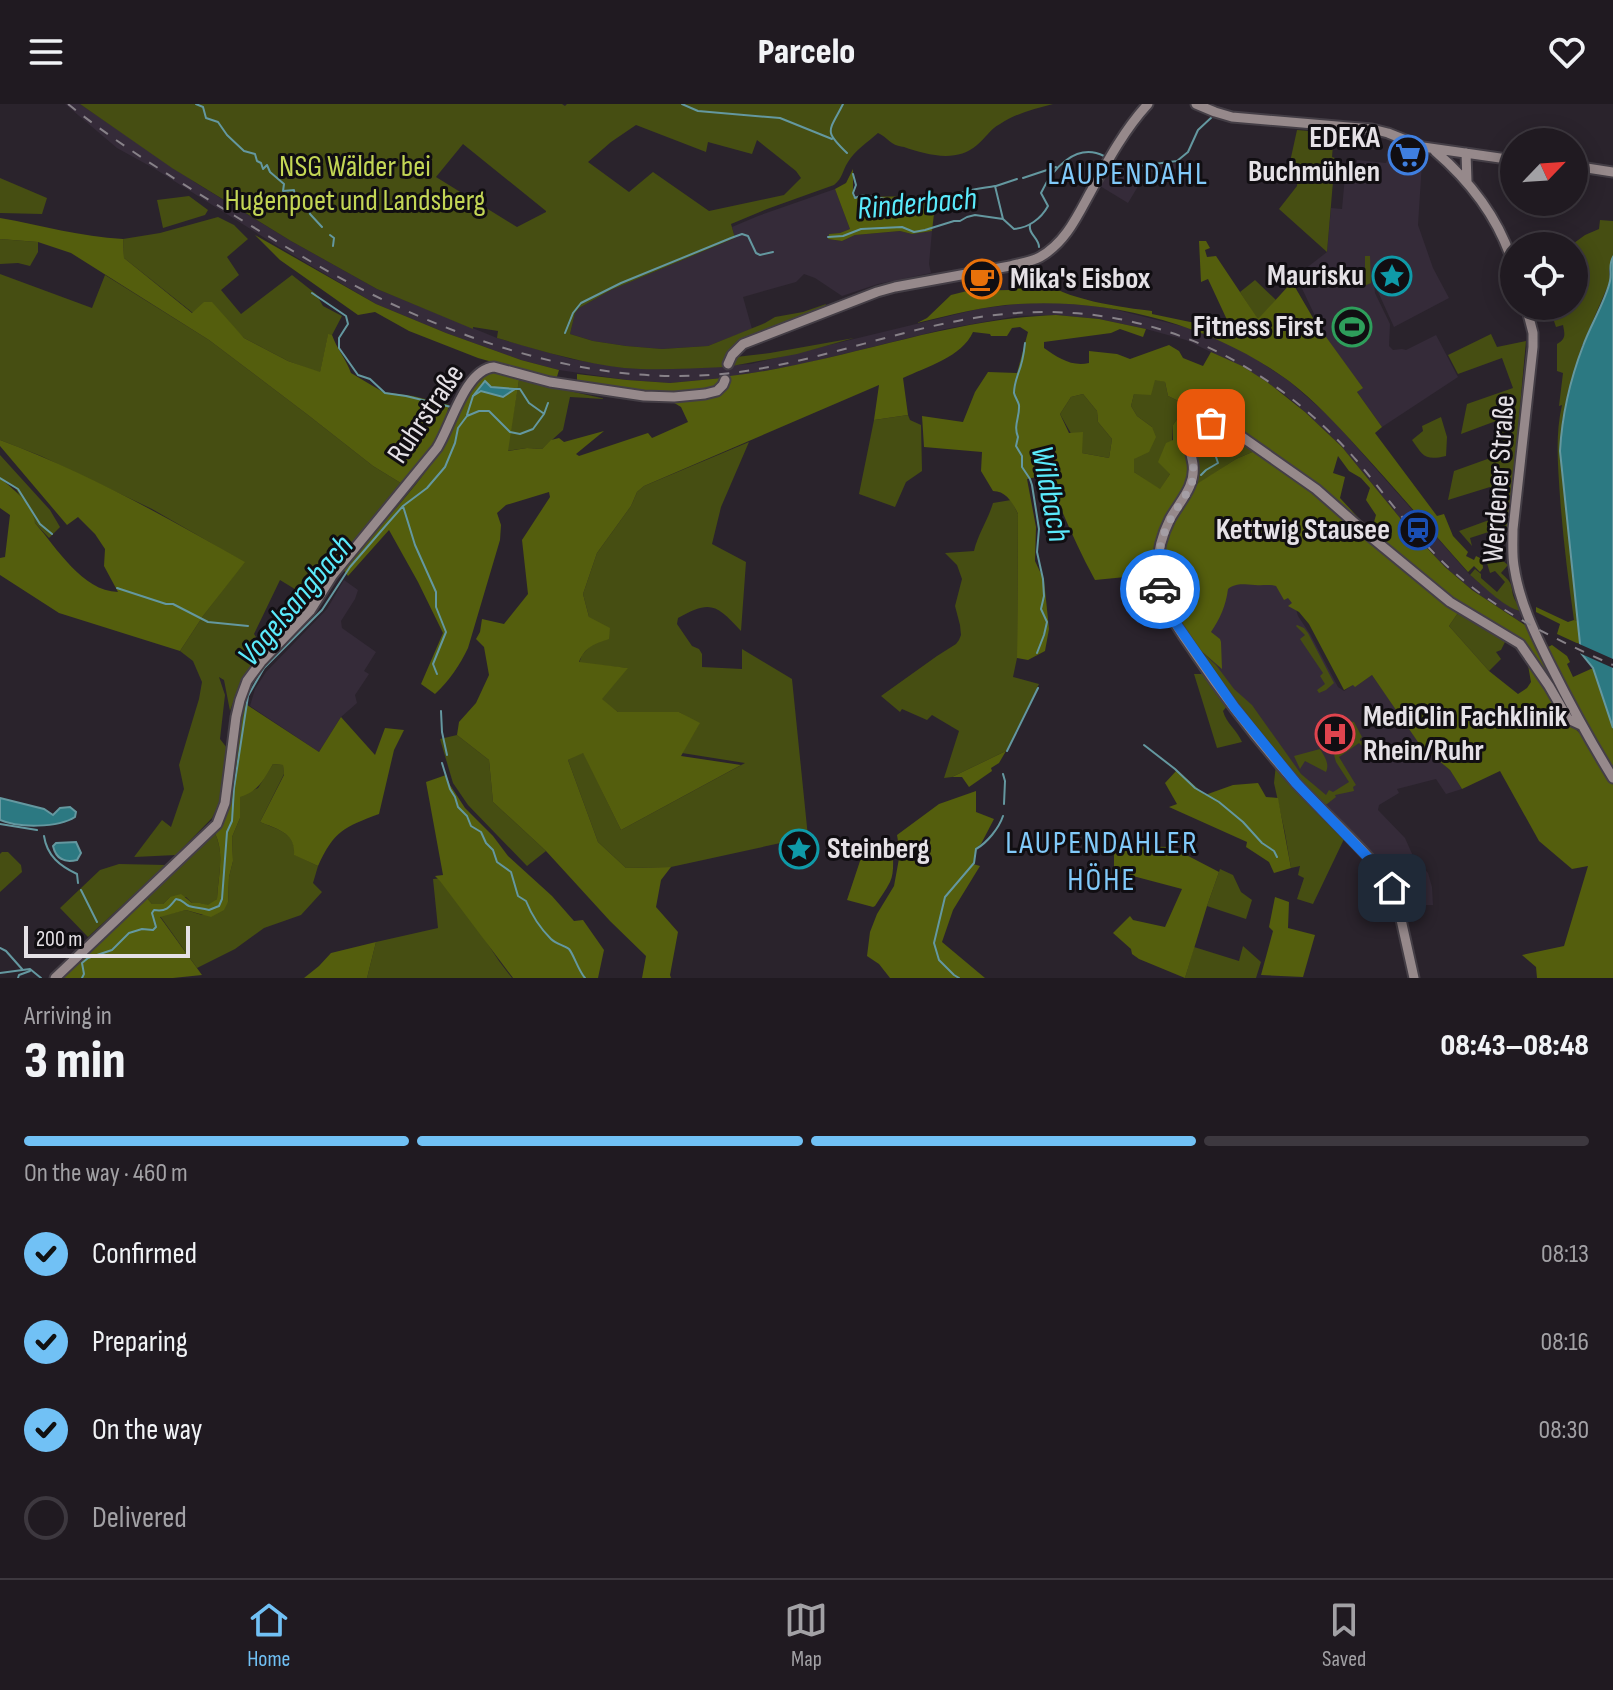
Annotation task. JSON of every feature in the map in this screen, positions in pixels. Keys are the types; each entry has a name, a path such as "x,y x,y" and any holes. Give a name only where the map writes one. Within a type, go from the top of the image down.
{"main road":[{"path":"728,364 737,349 754,339 877,292 1010,266 1042,255 1056,245 1072,226 1125,134 1148,104"},
{"path":"1196,104 1243,119 1380,130 1432,149 1500,158"},
{"path":"1432,149 1465,179 1501,232"},
{"path":"1465,179 1466,153"},
{"path":"1588,168 1613,172"},
{"name":"Werdener Straße","path":"1530,320 1533,347 1513,529 1513,563 1534,630 1581,725 1613,778"},
{"name":"Ruhrstraße","path":"55,978 217,824 225,803 236,717 247,681 310,611 332,576 437,448 462,396 478,374 494,367 550,382 644,396 705,394 715,392 723,384"},
{"path":"1414,978 1396,897 1388,880 1296,783 1253,732 1189,643 1162,596 1158,574 1160,545 1169,522 1192,483 1190,446 1194,434 1209,424 1223,424 1316,489 1450,602 1520,644 1568,719 1581,725"}],"shaded area":[{"path":"65,104 80,104 196,183 377,289 497,338 571,359 625,368 751,364 978,309 1016,304 1056,302 1109,308 1189,328 1239,348 1289,381 1331,418 1470,575 1520,612 1522,623 1472,590 1445,567 1409,529 1342,447 1305,412 1242,367 1186,340 1099,319 1056,315 1017,316 945,329 799,365 723,378 670,383 559,370 446,333 376,304 117,148"},
{"path":"1397,138 1423,147 1418,225 1433,268 1449,298 1394,327 1374,283 1375,293 1390,324 1389,346 1393,350 1406,350 1436,335 1458,377 1382,427 1357,392 1362,388 1316,323 1296,276 1327,252 1331,208 1342,209 1345,176 1356,177 1357,160 1386,163"},
{"path":"1183,162 1181,168 1146,173 1128,203 1100,186 1114,165 1127,170"},
{"path":"835,189 850,229 829,234 828,239 842,241 855,235 932,231 931,273 878,284 842,296 804,274 796,282 743,297 752,329 708,346 662,349 626,346 570,334 579,308 611,290 735,238 732,227"},
{"name":"MediClin Fachklinik Rhein/Ruhr","path":"1275,578 1295,606 1338,687 1344,691 1372,675 1422,745 1450,770 1462,789 1446,794 1436,779 1397,789 1399,793 1379,805 1378,810 1405,838 1413,856 1428,873 1433,905 1422,905 1413,892 1400,899 1194,645 1217,664 1192,584"},
{"path":"344,580 358,590 341,621 342,628 376,652 364,671 369,674 355,695 357,703 341,717 319,752 250,706 255,689 266,672 327,609"}],"green space":[{"name":"NSG Wälder bei Hugenpoet und Landsberg","path":"80,104 1053,104 1012,117 996,126 969,151 951,156 932,155 896,145 878,133 854,154 834,185 731,224 735,238 611,290 575,313 570,334 593,341 662,349 708,346 775,317 826,304 744,340 725,356 725,367 662,369 608,366 497,338 498,331 473,329 377,289 172,168","holes":["636,125 706,152 708,142 752,154 757,140 801,178 784,195 709,211 653,172 629,192 588,162","463,144 546,211 546,212 517,227 436,177"]},
{"path":"1297,130 1334,133 1332,157 1335,158 1327,252 1279,209 1297,186 1299,166 1290,162"},
{"path":"853,169 853,197 936,196 932,231 855,235 842,241 828,239 829,234 850,229 835,189 846,183"},
{"path":"0,178 47,198 42,214 0,213"},
{"path":"189,196 208,210 205,215 163,228 157,200"},
{"path":"218,217 234,225 248,239 227,257 239,275 221,290 241,314 292,275 316,294 323,306 342,316 332,335 328,335 320,373 288,361 244,338 230,324 193,313 124,258 123,239 160,233"},
{"path":"0,218 123,239 124,258 192,313 204,302 212,302 244,338 288,361 320,372 328,334 332,335 351,373 383,392 449,405 442,427 404,485 373,466 209,340 71,253 38,242 0,239"},
{"path":"1600,220 1613,221 1610,281 1582,346 1562,423 1561,466 1579,621 1574,620 1558,474 1563,373 1557,371 1557,344 1563,338 1564,331 1563,325 1556,327 1554,320 1588,320 1588,234 1599,229"},
{"path":"255,235 376,304 446,333 559,370 556,380 478,358 409,331 375,312 358,315 280,260"},
{"path":"0,239 38,242 38,252 30,266 0,264"},
{"path":"1199,241 1206,241 1210,248 1205,250 1207,257 1216,256 1258,319 1292,282 1316,323 1363,388 1357,392 1382,427 1375,433 1437,516 1444,514 1453,536 1468,552 1466,556 1474,560 1476,556 1482,559 1480,572 1474,566 1468,572 1372,463 1307,396 1259,361 1228,344 1160,319 1125,311 1054,303 1005,305 917,323 927,318 951,295 967,291 1039,287 1043,279 1051,286 1077,297 1152,311 1152,314 1219,328 1235,337 1208,279 1201,282"},
{"path":"1365,256 1370,256 1371,283 1362,287 1339,264 1345,263 1346,269 1365,269"},
{"path":"0,274 92,308 105,275 209,340 373,466 404,485 327,575 311,599 280,580 254,634 265,651 244,679 230,711 224,680 219,677 225,695 220,739 227,748 219,804 212,818 176,855 134,857 162,820 171,827 184,789 179,765 202,682 193,661 180,651 244,562 152,509 0,440"},
{"path":"1255,280 1276,300 1258,320 1240,292"},
{"path":"1056,315 1099,319 1146,329 1143,337 1120,329 1111,333 1044,342 1044,348 1071,363 1089,363 1089,351 1117,354 1130,359 1169,345 1179,351 1183,358 1203,366 1211,352 1267,382 1342,447 1409,529 1445,567 1472,590 1528,627 1571,713 1525,647 1451,601 1229,426 1193,429 1190,480 1175,508 1156,574 1095,580 1046,475 1027,479 1036,527 1035,561 1044,580 1049,629 1045,651 1028,660 1017,658 1018,514 1005,495 993,491 981,471 982,452 924,447 922,416 963,422 975,392 988,372 1017,373 1028,332 1020,327 1012,328 1007,336 973,332 952,355 903,378 908,415 874,420 879,385 644,486 597,553 583,594 589,617 610,628 609,639 591,647 579,662 628,668 602,699 618,712 679,712 700,723 681,756 741,765 621,830 583,753 568,760 598,842 626,868 671,867 661,880 656,907 678,932 671,978 642,978 646,956 546,851 493,802 489,760 457,735 459,722 476,703 489,675 484,647 476,639 482,619 504,624 528,594 522,540 550,497 549,492 506,505 497,513 501,525 500,540 468,648 454,672 435,694 421,684 443,633 389,530 348,576 343,569 422,476 444,444 472,387 487,373 519,380 508,451 542,449 551,440 559,438 564,442 604,431 576,454 579,456 648,433 652,438 688,422 681,407 671,401 720,394 726,390 730,376 812,362 973,324","holes":["1155,380 1165,382 1168,396 1187,405 1173,425 1173,440 1166,443 1158,462 1170,474 1160,489 1134,472 1134,459 1149,452 1156,437 1152,427 1137,416 1131,406 1134,394 1151,395","1083,394 1097,411 1098,422 1112,439 1109,458 1082,453 1083,432 1069,433 1060,414 1071,397","1338,456 1349,471 1370,488 1366,500 1376,515 1372,529 1340,498 1345,477 1333,473"]},
{"path":"1491,334 1497,347 1526,341 1509,527 1470,538 1472,546 1459,531 1500,516 1490,487 1448,500 1454,471 1507,452 1496,421 1461,434 1467,404 1513,388 1502,358 1458,374 1448,355"},
{"path":"854,338 797,354 732,366 736,357"},
{"path":"577,374 670,383 723,378 717,387 706,390 642,392 577,384"},
{"path":"1155,379 1165,382 1168,396 1187,405 1173,425 1170,474 1160,490 1134,472 1134,459 1152,427 1137,416 1131,406 1134,394"},
{"path":"519,380 606,399 570,397 563,430 542,449 507,451"},
{"path":"1083,394 1097,411 1098,422 1112,439 1109,458 1082,453 1060,414 1071,397"},
{"path":"908,415 910,420 921,425 922,471 906,482 895,507 859,494 874,420"},
{"path":"1441,417 1447,437 1446,456 1433,458 1422,453 1412,440 1423,431 1422,426"},
{"path":"1219,426 1257,450 1236,459 1198,484 1192,447 1199,431"},
{"path":"0,440 94,481 245,562 180,651 59,613 0,575 0,558 5,557 10,515 0,508 0,478 26,503 35,523 71,566 93,584 118,592 104,566 105,549 95,534 78,517 67,525 0,446"},
{"path":"749,442 721,507 712,544 746,562 741,631 719,610 706,607 678,618 677,624 692,646 702,654 702,667 742,669 742,649 792,679 808,837 671,867 626,868 598,842 568,760 583,752 621,830 745,763 682,753 699,724 679,712 618,712 601,699 627,668 579,663 591,645 583,594 597,553 631,506 637,492 644,486"},
{"path":"1257,450 1297,477 1460,610 1449,626 1489,671 1518,694 1531,682 1526,654 1568,722 1587,740 1613,780 1613,978 1537,978 1536,967 1522,955 1564,946 1588,866 1572,869 1539,841 1500,771 1462,789 1450,770 1420,745 1372,675 1355,687 1353,685 1344,690 1309,624 1299,612 1288,606 1292,603 1288,598 1284,600 1276,586 1241,584 1228,589 1222,612 1211,632 1221,642 1222,669 1192,643 1163,588 1161,559 1166,533 1192,487 1236,459"},
{"path":"0,455 50,510 60,527 49,538 35,523 16,489 0,478"},
{"path":"1011,500 1018,514 1017,658 1013,677 1039,684 1006,751 944,778 959,731 932,715 927,720 902,709 900,712 881,696 959,640 960,625 955,606 962,579 957,565 945,553 974,551 993,503"},
{"path":"1486,560 1503,561 1508,565 1501,573 1510,583 1515,600 1524,612 1503,602 1470,575 1475,569 1497,592 1505,582 1495,571 1490,573"},
{"path":"1536,607 1568,622 1579,621 1581,645 1557,634 1560,624 1536,612"},
{"path":"1460,610 1507,638 1501,650 1496,652 1501,659 1489,671 1449,626"},
{"path":"1297,625 1308,633 1334,683 1319,693 1317,690 1325,684 1320,676 1323,673 1300,639 1305,635"},
{"path":"1194,645 1252,705 1301,774 1326,795 1329,790 1333,792 1349,782 1334,755 1355,740 1346,726 1339,722 1354,722 1362,737 1360,741 1364,740 1366,744 1362,746 1359,743 1339,757 1356,785 1354,791 1335,795 1323,805 1271,748"},
{"path":"1552,645 1567,656 1573,677 1593,668 1613,728 1613,774 1546,648"},
{"path":"1194,674 1205,674 1228,705 1223,711 1224,715 1242,742 1217,748"},
{"path":"244,703 319,752 341,717 375,755 385,728 404,730 394,750 379,814 341,832 329,845 318,866 294,855 289,837 260,822 284,775 283,765 273,764 256,788 240,797 240,818 232,837 233,861 228,902 224,910 211,917 186,910 160,917 202,975 63,978 146,897 152,904 163,904 170,897 181,894 192,903 208,905 217,899 220,857 215,833 229,806"},
{"path":"457,735 489,760 493,802 546,851 527,866 468,805 453,783 440,739"},
{"path":"1320,749 1327,763 1326,772 1305,761 1300,769 1294,756"},
{"path":"1006,751 999,763 991,768 992,771 969,787 962,777 952,777"},
{"path":"273,764 283,765 284,774 260,822 284,833 292,842 295,855 318,866 313,883 322,892 301,915 264,928 235,949 197,968 160,916 186,910 202,915 228,902 233,861 232,837 240,818 240,796 258,788"},
{"path":"1276,764 1345,837 1313,904 1297,899 1304,878 1298,875 1300,866 1291,868 1274,783"},
{"path":"1177,770 1205,795 1233,785 1258,783 1266,797 1278,798 1291,868 1274,873 1269,862 1246,847 1247,842 1169,807 1177,804 1165,783"},
{"path":"446,775 465,808 508,856 574,921 583,920 604,950 598,978 513,978 435,876 443,875 426,782"},
{"path":"976,791 976,812 994,819 976,848 973,864 980,866 953,910 942,942 985,978 890,978 879,964 867,956 870,932 894,886 900,853 897,835 939,804"},
{"path":"215,833 220,857 217,899 209,906 192,903 186,897 170,897 163,904 152,904 146,897"},
{"path":"865,846 893,854 891,879 873,907 847,900"},
{"path":"1114,846 1171,847 1219,872 1185,978 1139,959 1113,933 1130,916 1133,920 1165,927 1182,889 1114,871"},
{"path":"8,852 21,865 22,872 0,892 0,854"},
{"path":"119,864 166,865 88,937 60,908 100,870"},
{"path":"1220,869 1233,875 1241,892 1252,900 1246,919 1207,906"},
{"path":"444,878 512,978 367,978 376,942 438,928 433,879"},
{"path":"1275,897 1289,902 1288,928 1315,935 1303,977 1261,975 1273,931 1269,927"},
{"path":"376,942 367,978 304,978 331,953"},
{"path":"1243,946 1261,962 1256,978 1185,978 1194,947 1239,961"}],"water":[{"path":"1613,257 1613,728 1593,668 1581,653 1560,451 1578,359 1608,288"},
{"path":"485,381 491,387 515,389 503,397 481,391 473,396"},
{"path":"0,798 44,809 53,815 60,808 70,807 76,812 75,817 49,825 8,823 0,820"},
{"path":"76,842 81,853 77,860 61,859 53,846 56,843"}],"pier":[{"path":"1577,643 1613,659 1613,668 1577,652"}],"waterway":[{"path":"196,104 203,107 206,118 218,122 244,151 255,154 263,169 267,165 270,172 284,184 283,191 294,190 295,198 301,198 308,204 310,214 322,227"},
{"path":"682,104 698,111 780,118 832,139"},
{"path":"843,104 834,120 831,135 847,153"},
{"name":"Rinderbach","path":"1114,162 1132,167 1177,161 1188,152 1198,130 1213,116"},
{"name":"Rinderbach","path":"828,237 843,236 861,229 902,227 914,232 975,215 1003,219 1014,229 1024,227 1038,219 1048,206 1041,193 1058,167 1084,152 1104,156"},
{"path":"1023,178 1056,167"},
{"path":"853,174 855,198 863,195 891,200 948,200 964,192 995,186 1003,219"},
{"path":"996,186 1017,179"},
{"name":"Wildbach","path":"1030,225 1039,247"},
{"name":"Vogelsangbach","path":"565,333 581,303 621,283 731,238 742,234 748,236 756,253 773,252"},
{"path":"330,235 334,238 333,246"},
{"name":"Wildbach","path":"1039,270 1043,286"},
{"path":"312,293 346,316 348,324 339,338 339,348 358,375 370,379 385,393 451,407"},
{"name":"Wildbach","path":"1025,343 1014,390 1019,405 1016,446 1022,456 1022,467 1032,485 1039,529 1037,552 1044,596 1041,609 1047,622 1037,653"},
{"path":"515,389 520,389 529,403 543,413"},
{"path":"467,415 473,396"},
{"name":"Vogelsangbach","path":"82,978 82,963 88,958 112,950 129,933 153,930 156,927 154,910 167,909 176,899 189,906 209,910 219,906 248,696 264,668 322,610 350,567 403,506 427,488 445,467 458,428 467,416 489,411 510,432 520,434 533,429 548,403"},
{"path":"1201,475 1218,463 1216,457"},
{"path":"0,478 18,489 40,524 52,534"},
{"path":"403,506 415,545 436,592 436,607 446,632 433,664 437,674"},
{"path":"117,588 173,604 208,622 248,626"},
{"name":"Wildbach","path":"1007,751 1038,688"},
{"path":"441,711 447,755"},
{"path":"1144,745 1195,788 1219,802 1243,822 1277,857"},
{"path":"442,763 458,807 471,826 481,832 497,862 511,872 518,896 526,901 540,926 553,941 569,949 585,978"},
{"name":"Wildbach","path":"1003,774 1004,804"},
{"name":"Wildbach","path":"959,978 939,960 934,943 945,897 974,863 976,849 992,835 1003,816"},
{"path":"0,824 37,830"},
{"path":"44,836 51,855 77,874 78,883"},
{"path":"81,890 97,922"},
{"path":"0,948 22,969"},
{"name":"Vogelsangbach","path":"0,973 30,969 41,978"},
{"name":"Vogelsangbach","path":"18,978 30,971"}],"railway":[{"path":"68,104 192,190 333,274 431,321 535,357 643,375 698,376 752,370 946,323 1042,312 1111,317 1185,338 1240,364 1314,417 1357,461 1424,542 1466,583 1526,623 1613,665"}],"way so far":[{"path":"1160,589 1160,545 1172,515 1193,479 1191,439 1196,431 1211,423"}],"place":[{"name":"EDEKA Buchmühlen","path":"1408,155"},
{"name":"Maurisku","path":"1392,276"},
{"name":"Mika's Eisbox","path":"982,279"},
{"name":"Fitness First","path":"1352,327"},
{"name":"Kettwig Stausee","path":"1418,530"},
{"name":"MediClin Fachklinik Rhein/Ruhr","path":"1335,734"},
{"name":"Steinberg","path":"799,849"}],"district":[{"name":"LAUPENDAHL","path":"1128,174"},
{"name":"LAUPENDAHLER HÖHE","path":"1102,862"}],"route":[{"path":"1160,589 1175,622 1253,732 1296,783 1381,871 1392,888"}]}
